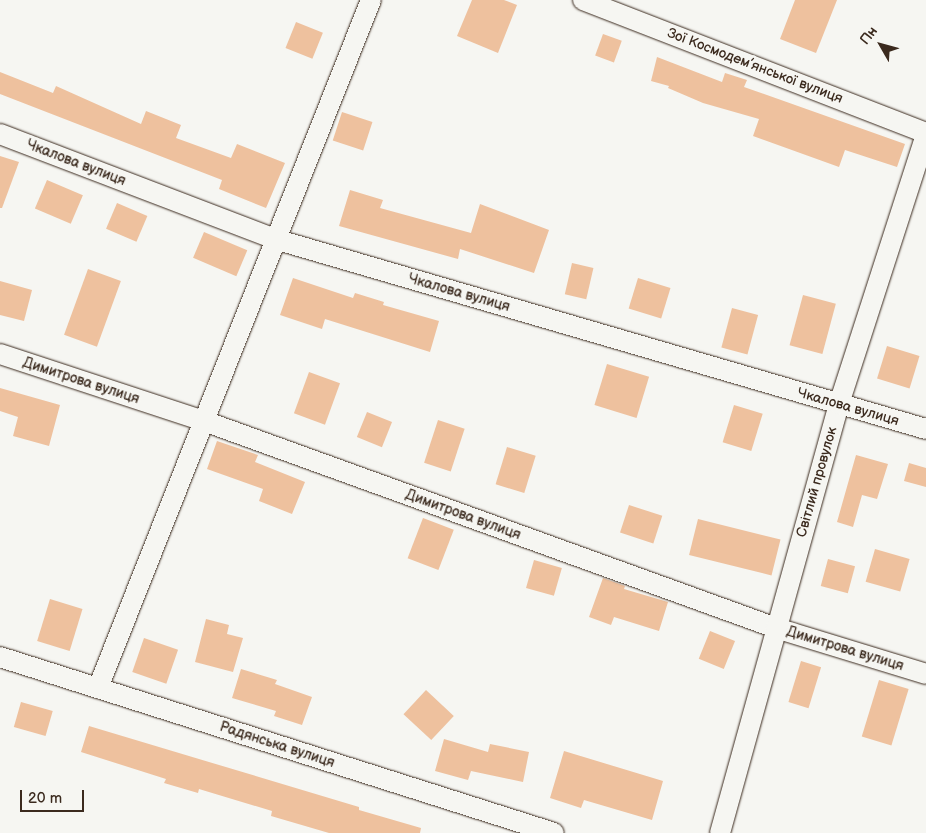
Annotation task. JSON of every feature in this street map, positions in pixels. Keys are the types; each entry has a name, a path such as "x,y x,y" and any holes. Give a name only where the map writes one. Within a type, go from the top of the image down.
{"street":[{"path":"98,688 278,240 371,0"},
{"name":"Зої Космодем’янської вулиця","path":"583,0 926,134"},
{"name":"Чкалова вулиця","path":"0,134 278,240 926,429"},
{"name":"Світлий провулок","path":"720,833 839,404 926,134"},
{"name":"Димитрова вулиця","path":"0,354 204,421 776,628 926,674"},
{"name":"Радянська вулиця","path":"0,657 554,833"}],"building":[{"path":"472,0 504,0 517,5 498,53 457,36"},
{"path":"795,0 837,0 816,53 780,39"},
{"path":"296,22 323,33 312,59 286,48"},
{"path":"603,34 622,41 614,62 595,56"},
{"path":"657,57 722,82 725,73 747,80 744,87 905,144 897,167 845,150 839,167 753,136 759,119 703,103 668,88 669,86 651,81"},
{"path":"0,72 53,93 56,86 141,124 146,111 181,125 176,138 231,158 237,144 285,163 266,208 219,189 222,180 0,94"},
{"path":"342,112 372,122 363,150 333,141"},
{"path":"0,156 19,162 2,208 0,208"},
{"path":"47,180 83,195 71,224 35,209"},
{"path":"350,190 383,200 380,208 471,233 480,204 549,230 534,273 460,249 458,259 339,226"},
{"path":"117,203 147,216 136,242 106,229"},
{"path":"204,232 247,250 236,276 193,258"},
{"path":"572,263 593,268 586,299 565,294"},
{"path":"88,269 121,281 97,347 64,335"},
{"path":"293,278 353,298 355,293 384,302 383,305 439,321 430,352 325,319 322,329 280,315"},
{"path":"638,278 671,288 661,319 629,309"},
{"path":"0,281 32,290 24,321 0,315"},
{"path":"803,295 836,304 822,354 790,345"},
{"path":"732,308 758,315 747,355 721,348"},
{"path":"887,346 920,356 910,388 877,379"},
{"path":"607,364 649,377 637,418 594,405"},
{"path":"309,372 340,383 325,425 294,413"},
{"path":"0,388 60,405 49,446 13,436 18,417 0,411"},
{"path":"734,405 763,414 751,451 723,442"},
{"path":"367,412 392,422 382,447 357,437"},
{"path":"438,420 465,429 451,471 424,463"},
{"path":"217,441 258,455 255,462 305,482 292,514 259,501 263,489 207,469"},
{"path":"507,447 536,456 524,493 496,484"},
{"path":"856,455 888,464 877,499 862,495 853,527 837,522"},
{"path":"909,463 926,468 926,487 904,481"},
{"path":"629,505 662,516 653,543 620,533"},
{"path":"423,518 454,530 438,570 408,558"},
{"path":"698,519 780,540 772,575 689,555"},
{"path":"875,549 910,559 900,592 866,582"},
{"path":"828,559 855,566 848,593 821,586"},
{"path":"534,560 562,568 554,596 526,588"},
{"path":"603,578 625,586 624,589 668,602 659,631 614,617 611,625 589,617"},
{"path":"50,599 83,609 70,651 37,641"},
{"path":"206,619 229,625 227,634 243,638 233,672 195,662"},
{"path":"710,631 735,641 724,669 699,659"},
{"path":"144,638 178,650 166,684 132,672"},
{"path":"801,661 821,667 809,708 788,702"},
{"path":"241,669 277,680 275,684 312,697 302,725 274,716 276,711 232,698"},
{"path":"879,680 909,689 891,745 862,736"},
{"path":"426,690 454,716 431,740 403,714"},
{"path":"21,702 53,711 46,736 14,727"},
{"path":"89,726 359,807 359,810 421,828 420,833 329,833 271,816 272,811 199,789 198,793 164,783 166,779 81,752"},
{"path":"444,739 488,752 490,744 529,752 523,782 471,771 468,780 435,771"},
{"path":"564,751 663,781 652,820 584,800 581,808 550,798"}]}
